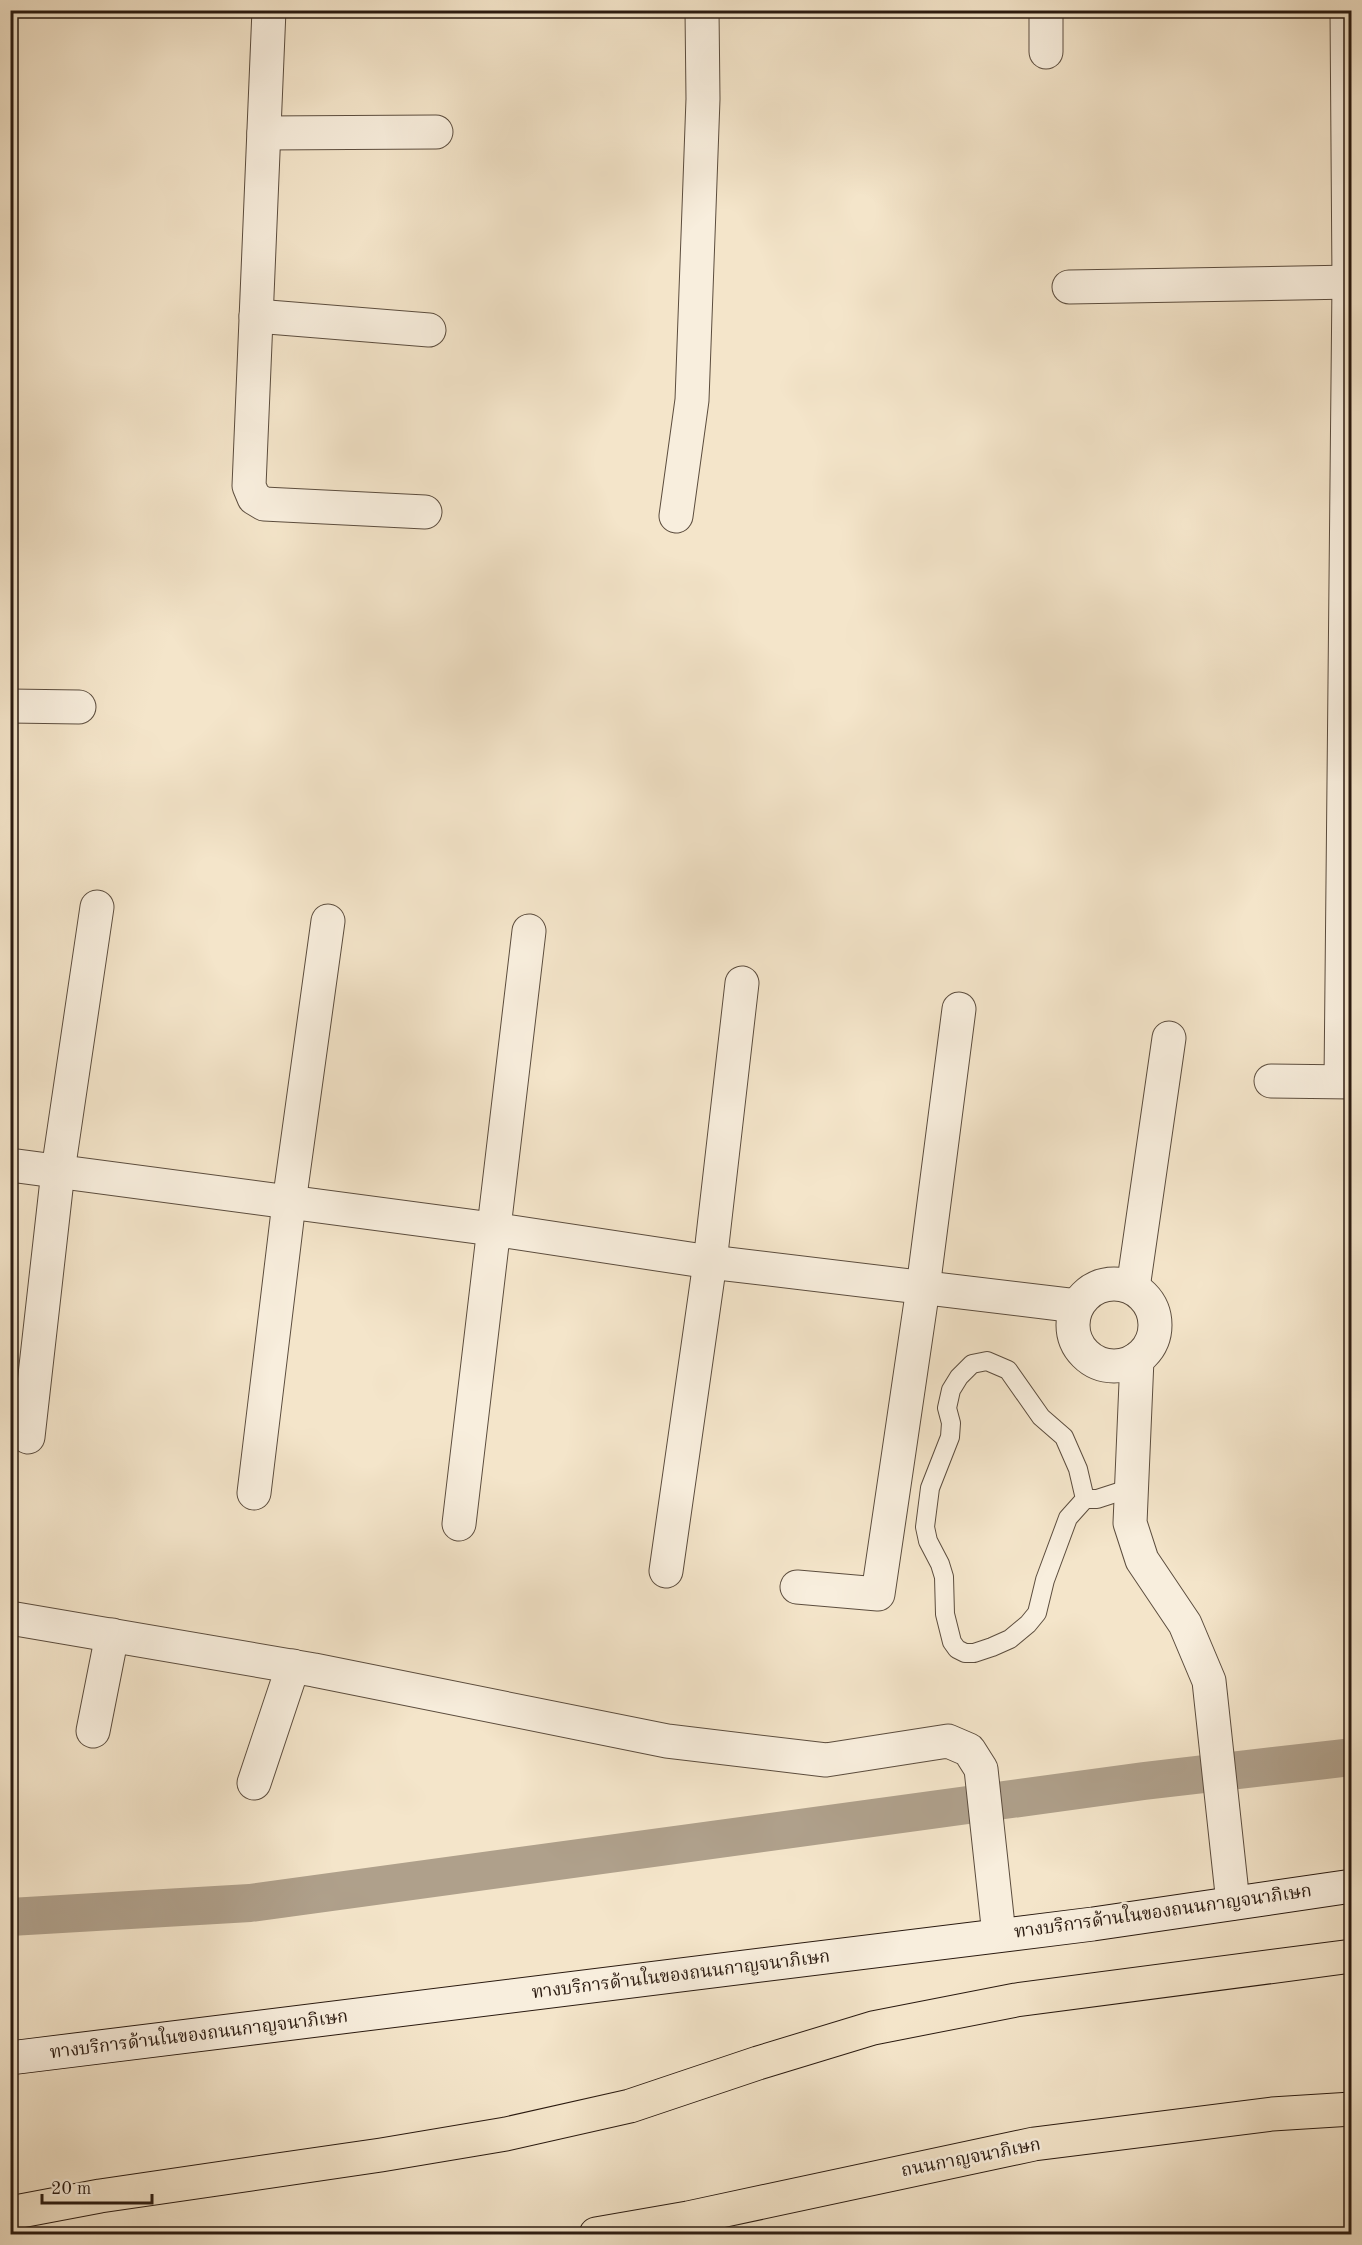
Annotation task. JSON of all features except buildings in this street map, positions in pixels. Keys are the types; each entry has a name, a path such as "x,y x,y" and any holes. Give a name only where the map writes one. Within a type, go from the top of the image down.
{"highway":[{"path":"10,2213 100,2196 381,2156 506,2134 630,2106 873,2028 1016,2000 1352,1956"},
{"name":"ถนนกาญจนาภิเษก","path":"596,2235 688,2218 1034,2144 1272,2114 1352,2109"}],"street":[{"path":"269,10 249,486 254,498 264,504 425,512"},
{"path":"676,516 692,400 703,99 702,10"},
{"path":"1046,10 1046,52"},
{"path":"1271,1081 1346,1081 1350,282 1347,10"},
{"path":"264,133 436,132"},
{"path":"1069,287 1350,282"},
{"path":"256,316 429,330"},
{"path":"10,706 78,707"},
{"path":"28,1437 58,1171 97,907"},
{"path":"254,1493 289,1203 328,921"},
{"path":"459,1524 492,1229 529,932"},
{"path":"666,1571 710,1262 742,983"},
{"path":"797,1587 878,1594 923,1288 959,1009"},
{"path":"1133,1288 1169,1038"},
{"path":"10,1165 492,1229 710,1262 1077,1306"},
{"path":"1121,1284 1133,1288 1145,1297 1152,1309 1155,1323 1147,1350 1137,1359 1125,1365 1098,1364 1078,1346 1073,1333 1073,1319 1077,1306 1085,1295 1102,1286 1121,1284"},
{"path":"1137,1359 1130,1523 1142,1560 1185,1624 1209,1681 1233,1903"},
{"path":"10,1618 293,1666 667,1741 826,1760 948,1741 969,1750 981,1769 999,1935"},
{"path":"93,1731 112,1635"},
{"path":"254,1783 293,1666"},
{"name":"ทางบริการด้านในของถนนกาญจนาภิเษก","path":"10,2058 999,1935 1352,1886"}],"lane":[{"path":"1085,1499 1078,1469 1064,1437 1041,1417 1008,1370 987,1361 972,1364 959,1377 951,1390 947,1408 951,1423 950,1437 930,1488 925,1527 928,1541 944,1577 945,1614 952,1642 957,1649 965,1653 974,1653 992,1647 1011,1639 1028,1624 1037,1613 1045,1580 1068,1518 1085,1499 1097,1499 1131,1488"}],"waterway":[{"path":"10,1917 250,1903 1144,1781 1352,1757"}]}
